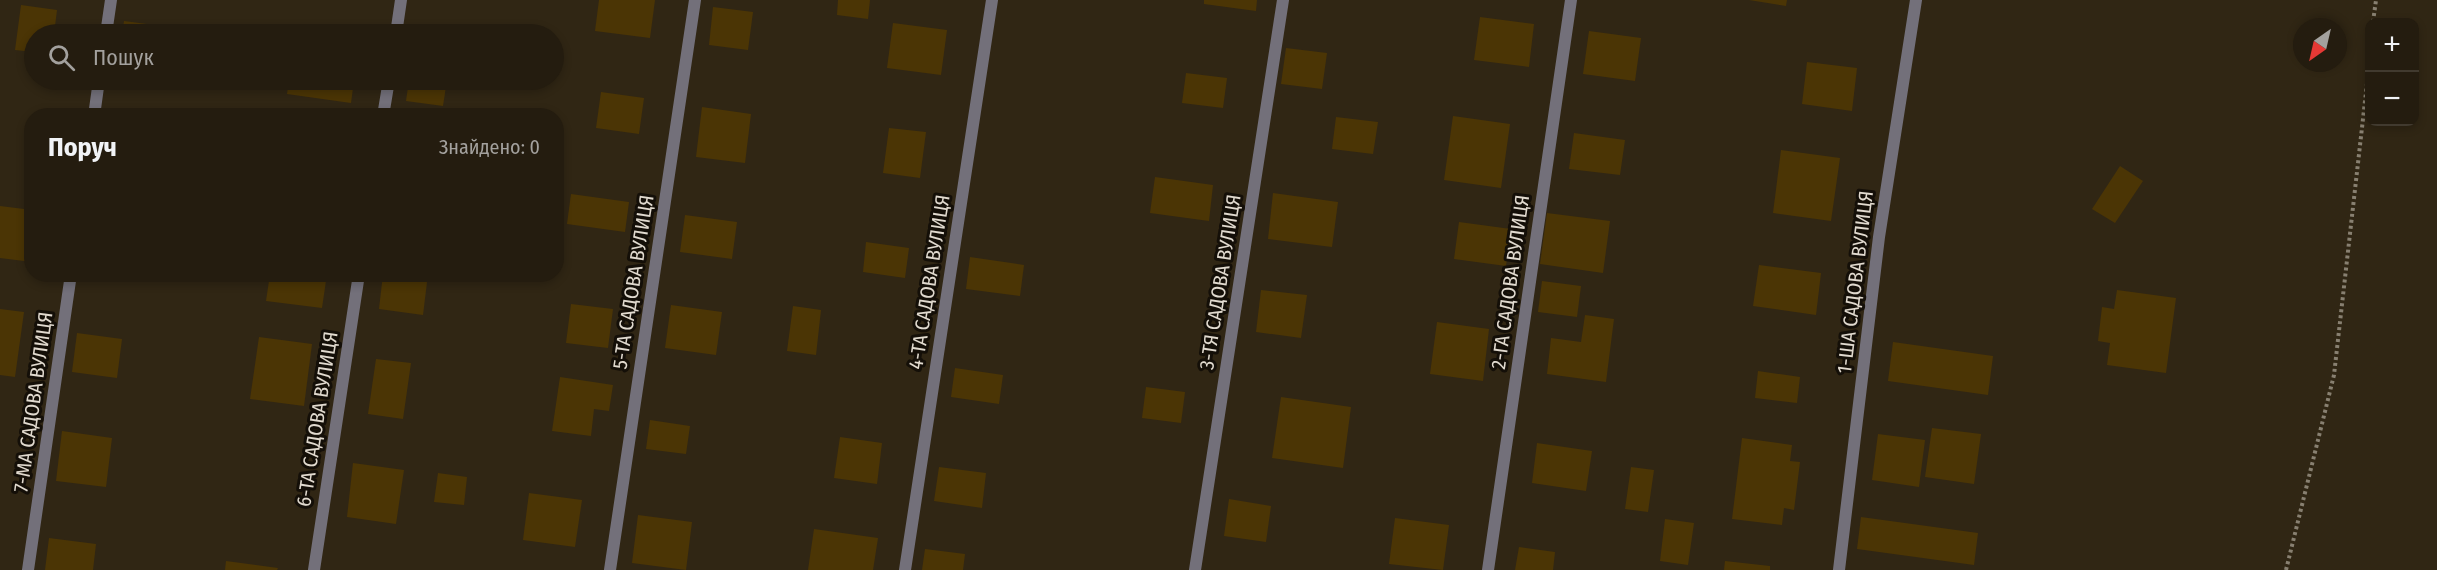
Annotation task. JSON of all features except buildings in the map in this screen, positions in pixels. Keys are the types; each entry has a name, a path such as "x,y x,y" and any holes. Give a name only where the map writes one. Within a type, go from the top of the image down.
{"street":[{"path":"107,24 111,0"},
{"path":"397,24 401,0"},
{"name":"5-ТА САДОВА ВУЛИЦЯ","path":"610,570 695,0"},
{"name":"4-ТА САДОВА ВУЛИЦЯ","path":"905,570 992,0"},
{"name":"3-ТЯ САДОВА ВУЛИЦЯ","path":"1195,570 1283,0"},
{"name":"2-ГА САДОВА ВУЛИЦЯ","path":"1488,570 1570,0"},
{"name":"1-ША САДОВА ВУЛИЦЯ","path":"1839,570 1879,237 1916,0"},
{"path":"95,108 98,90"},
{"path":"384,108 387,90"},
{"name":"7-МА САДОВА ВУЛИЦЯ","path":"28,570 70,282"},
{"name":"6-ТА САДОВА ВУЛИЦЯ","path":"314,570 358,282"}],"path":[{"path":"2374,18 2376,0"},
{"path":"2286,570 2334,375 2368,72"}]}
